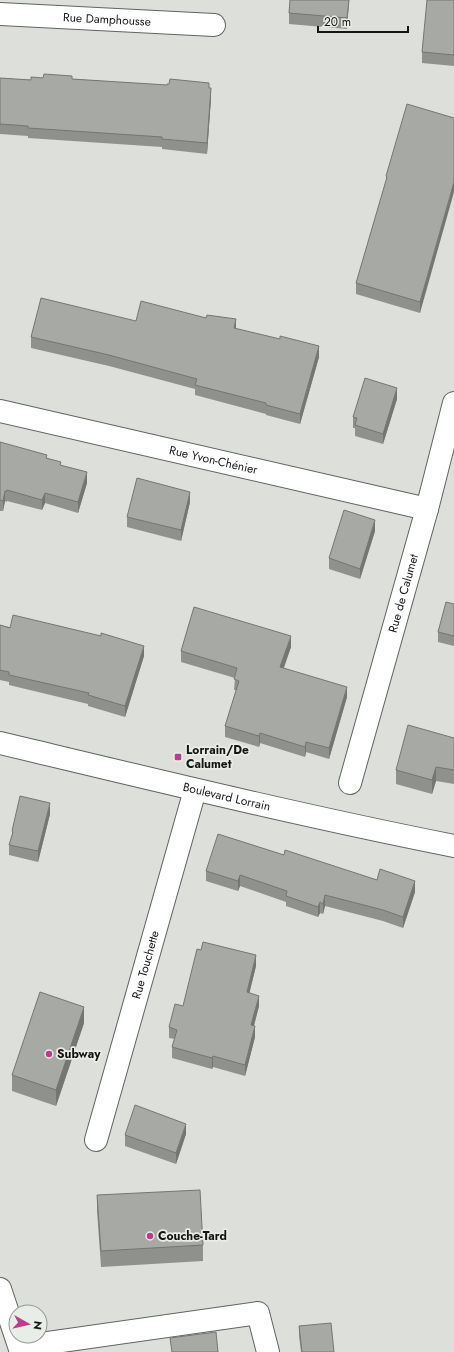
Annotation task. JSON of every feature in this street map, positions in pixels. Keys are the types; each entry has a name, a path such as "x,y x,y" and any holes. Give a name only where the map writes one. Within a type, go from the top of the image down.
{"street":[{"name":"Rue Damphousse","path":"0,14 214,25"},
{"name":"Rue de Calumet","path":"350,783 454,403"},
{"name":"Rue Yvon-Chénier","path":"0,411 426,509"},
{"name":"Boulevard Lorrain","path":"0,743 194,790 336,822 454,846"},
{"name":"Rue Touchette","path":"96,1140 194,790"},
{"path":"0,1289 18,1350"},
{"path":"18,1350 258,1313 268,1352"},
{"path":"0,1326 18,1350"}],"building":[{"path":"290,0 349,0 347,18 289,13"},
{"path":"427,0 454,0 454,55 422,52"},
{"path":"44,74 72,76 72,79 167,85 169,84 170,79 209,83 209,88 211,88 207,143 162,139 162,137 28,128 28,126 0,124 0,78 31,80 31,77 43,78"},
{"path":"407,104 454,118 454,182 420,302 356,283"},
{"path":"41,298 136,321 141,301 206,318 207,315 236,319 234,328 280,339 280,336 319,346 300,414 266,405 266,403 195,385 197,379 109,355 31,337"},
{"path":"365,378 397,388 383,434 355,425 357,418 353,417"},
{"path":"0,442 47,455 46,458 61,462 60,465 87,472 78,502 45,493 42,500 7,490 5,491 3,501 0,500"},
{"path":"137,478 190,492 181,530 127,517"},
{"path":"344,510 375,520 360,569 329,558"},
{"path":"446,602 454,604 454,636 438,632"},
{"path":"194,607 291,636 280,667 347,687 329,748 306,742 305,747 260,733 259,736 225,726 239,681 234,679 237,668 181,651"},
{"path":"13,615 101,636 101,633 144,646 125,706 88,695 89,693 9,675 9,672 0,670 0,625 10,628"},
{"path":"408,725 454,738 454,770 436,767 432,780 396,770"},
{"path":"20,796 50,803 38,851 9,845"},
{"path":"218,834 284,855 285,850 377,880 380,869 415,881 403,917 383,910 325,895 323,904 320,902 318,907 286,896 287,891 240,875 238,881 206,871"},
{"path":"203,942 256,955 247,992 259,996 251,1025 255,1026 245,1065 172,1047 177,1030 169,1027 175,1004 183,1006 197,949 201,950"},
{"name":"Subway","path":"40,992 84,1007 56,1090 12,1075"},
{"path":"135,1105 186,1124 176,1153 125,1135"},
{"name":"Couche-Tard","path":"200,1190 203,1245 101,1251 97,1195"},
{"path":"331,1323 334,1352 302,1352 299,1326"},
{"path":"216,1332 218,1352 172,1352 170,1338"}],"place":[{"name":"Lorrain/De Calumet","path":"178,757"},
{"name":"Subway","path":"49,1054"},
{"name":"Couche-Tard","path":"150,1236"}]}
